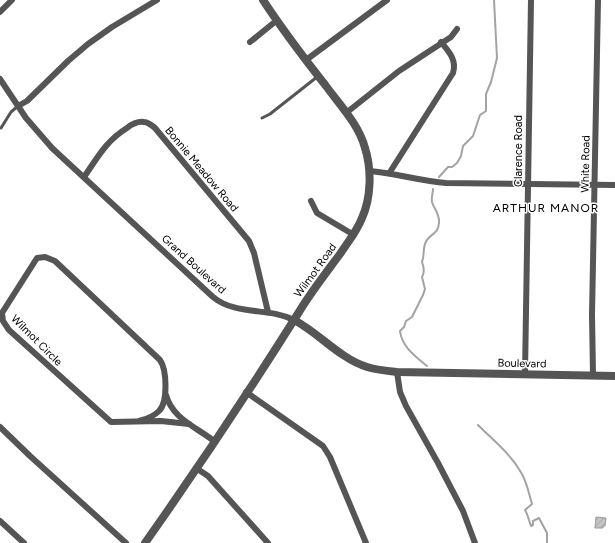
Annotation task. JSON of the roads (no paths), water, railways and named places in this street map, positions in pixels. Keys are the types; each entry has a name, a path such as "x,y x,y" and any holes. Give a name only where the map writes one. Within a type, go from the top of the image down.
{"street":[{"path":"0,12 12,0"},
{"path":"18,106 27,101 59,69 88,44 112,27 157,0"},
{"name":"Wilmot Road","path":"145,543 294,320 354,235 366,207 369,170 363,142 346,113 276,21 263,0"},
{"path":"306,60 387,0"},
{"name":"Clarence Road","path":"525,374 531,0"},
{"name":"White Road","path":"593,375 592,315 598,0"},
{"path":"250,42 276,21"},
{"path":"346,113 399,71 441,42 451,37 457,28"},
{"path":"390,172 453,73 455,67 454,60 441,42"},
{"name":"Grand Boulevard","path":"0,79 26,118 52,148 201,287 218,301 229,306 287,316 305,326 356,362 374,368 397,372 428,373"},
{"name":"Bonnie Meadow Road","path":"84,177 107,143 116,134 135,123 142,121 149,123 155,128 249,241 254,253 268,312"},
{"path":"369,170 390,172 424,180 446,183 615,185"},
{"path":"311,201 316,213 354,235"},
{"name":"Wilmot Circle","path":"139,421 151,418 159,412 163,404 165,392 164,367 160,360 55,261 46,257 37,258 4,309 2,317 5,325 108,420 115,423 161,421 189,424"},
{"path":"397,372 400,392 406,406 438,463 476,543"},
{"name":"Boulevard","path":"428,373 615,376"},
{"name":"Wilmot Circle","path":"165,392 171,407 189,424 214,441"},
{"path":"246,392 324,446 366,543"},
{"path":"0,426 30,456 126,543"},
{"path":"196,468 208,476 268,543"},
{"path":"0,521 24,543"}],"lane":[{"path":"262,118 270,114 318,76"},
{"path":"1,128 11,112 18,106"}],"waterway":[{"path":"439,177 448,167 452,167 457,163 461,156 463,146 473,136 480,115 486,111 486,94 491,82 497,58 494,0"},
{"path":"427,366 406,346 403,342 400,331 404,327 406,321 412,317 425,289 422,277 424,271 422,262 425,242 436,231 439,223 438,214 432,202 433,189"},
{"path":"478,425 496,442 518,467 527,485 532,504 525,510 531,526 533,525 533,521 539,518 547,533 547,543"}],"district":[{"name":"ARTHUR MANOR","path":"546,208"}]}
